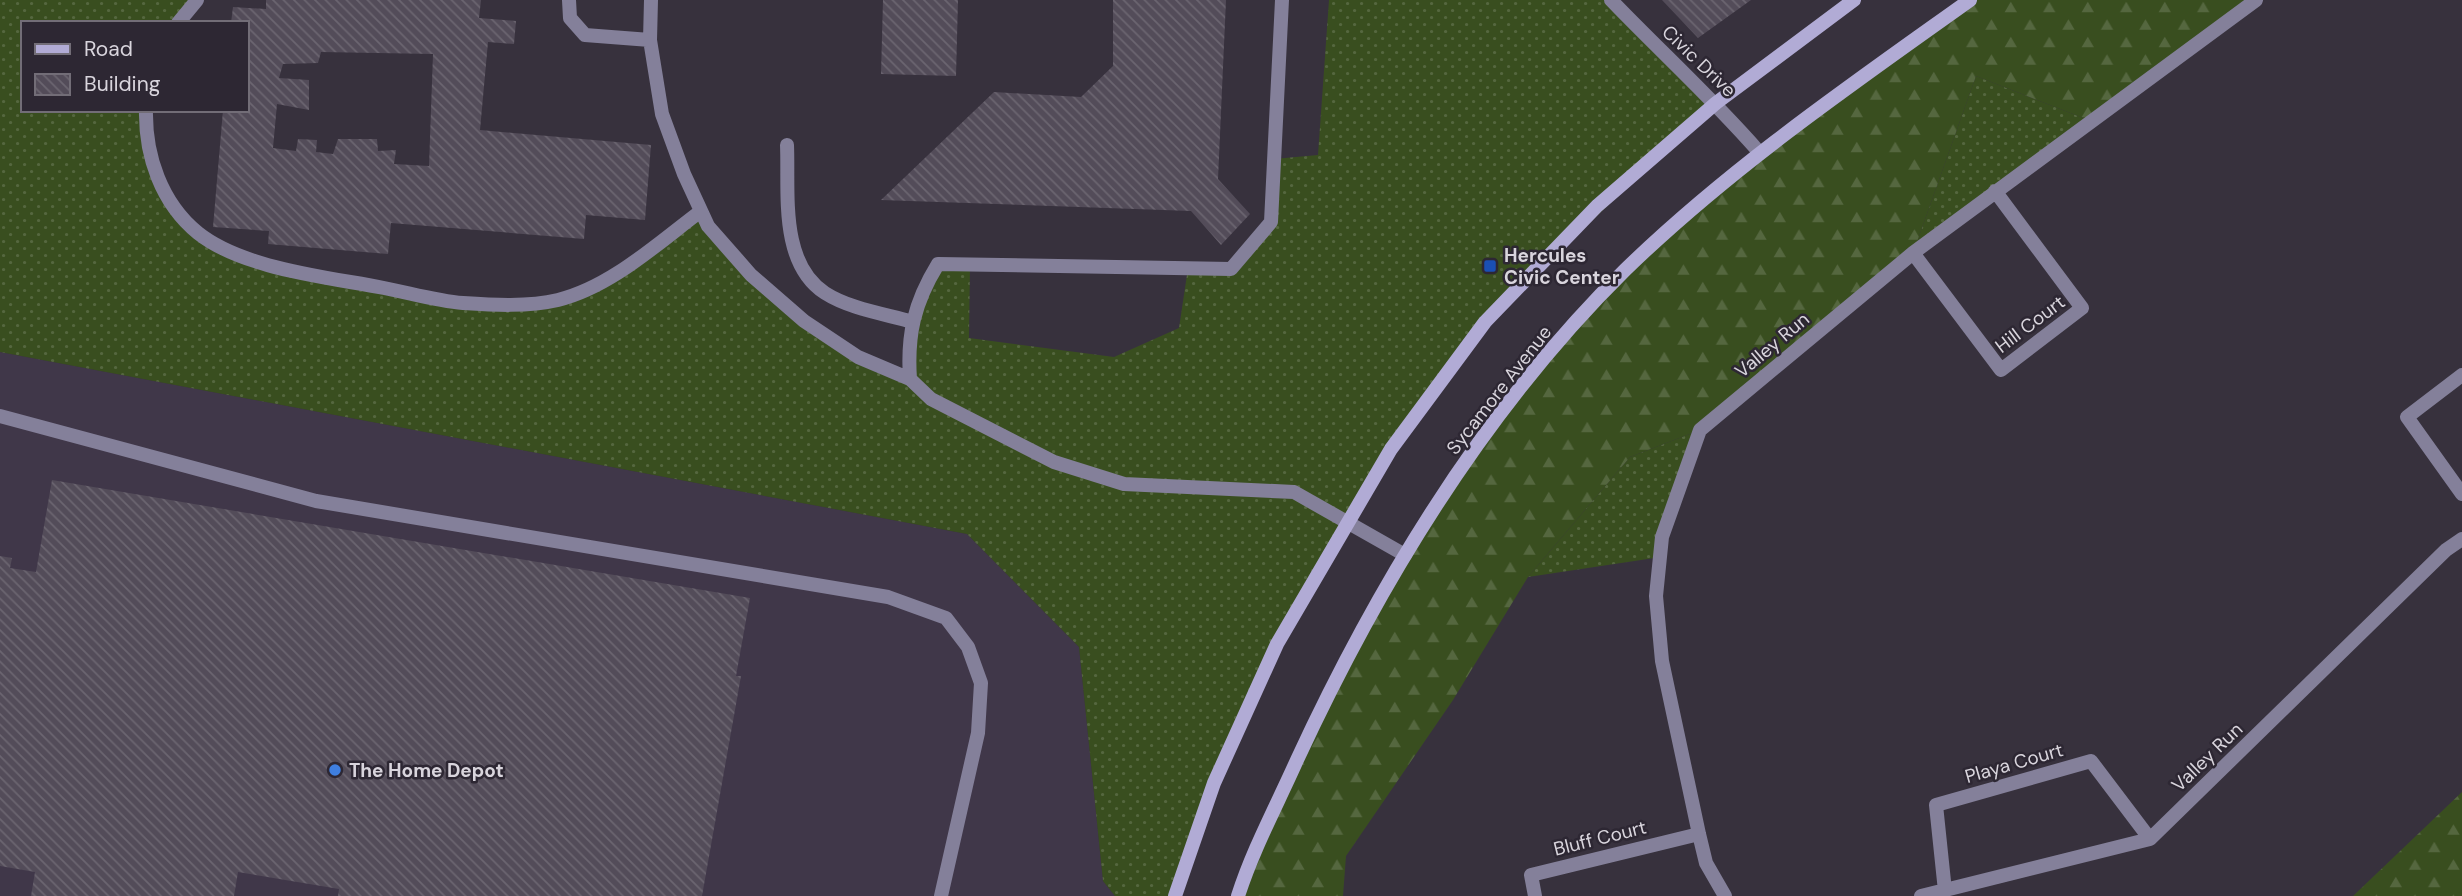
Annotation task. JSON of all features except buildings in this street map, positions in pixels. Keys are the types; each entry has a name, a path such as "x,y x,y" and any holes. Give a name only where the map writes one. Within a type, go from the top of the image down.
{"main road":[{"path":"1175,896 1214,783 1277,644 1391,449 1485,322 1597,206 1716,103 1854,0"},
{"name":"Sycamore Avenue","path":"1238,896 1338,671 1405,555 1459,472 1541,361 1625,270 1759,152 1970,0"}],"street":[{"path":"180,21 197,0"},
{"path":"569,0 570,18 585,34 615,40 650,40"},
{"path":"651,0 650,40 662,114 708,226 751,275 804,321 858,357 910,379 931,399 1054,462 1124,484 1294,492 1405,555"},
{"path":"910,379 907,343 923,289 938,264 1231,269 1271,222 1282,0"},
{"name":"Civic Drive","path":"1611,0 1693,85 1716,103 1759,152"},
{"name":"Valley Run","path":"1725,896 1706,863 1699,834 1662,661 1656,596 1662,537 1700,430 1913,253 2256,0"},
{"path":"146,112 145,141 156,176 197,232 228,251 262,262 460,303 506,305 558,300 602,282 701,211"},
{"path":"787,145 790,238 804,269 824,292 859,307 913,322"},
{"name":"Hill Court","path":"1913,253 2001,370 2082,308 1995,191"},
{"path":"2462,375 2407,417 2462,494"},
{"path":"0,416 316,501 888,597 946,618 968,647 981,683 978,733 941,896"},
{"name":"Valley Run","path":"2150,839 2446,550 2462,539"},
{"name":"Playa Court","path":"1945,891 1936,805 2091,761 2150,839"},
{"name":"Bluff Court","path":"1535,896 1531,875 1699,834"},
{"path":"1921,896 2150,839"}],"shaded area":[{"path":"0,352 967,534 1079,647 1103,881 1115,896 0,896"}],"green space":[{"path":"0,0 197,0 180,21 21,21 21,112 146,112 145,141 176,207 228,251 460,303 558,300 602,282 701,211 708,226 804,321 910,379 907,343 938,264 970,265 969,338 1114,357 1179,328 1188,268 1231,269 1271,222 1274,159 1318,155 1329,0 1605,0 1716,103 1485,322 1391,449 1277,644 1175,896 1115,896 1103,881 1079,647 967,534 0,352"},
{"path":"1970,0 2256,0 2091,121 1976,76 1913,253 1700,430 1630,457 1528,577 1453,700 1346,856 1343,896 1238,896 1243,879 1405,555 1541,361 1693,210"},
{"path":"1976,76 2091,121 1913,253"},
{"path":"1700,430 1661,557 1528,577 1630,457"},
{"path":"2462,792 2462,896 2353,896"}],"place":[{"name":"Hercules Civic Center","path":"1490,266"},
{"name":"The Home Depot","path":"335,770"}]}
